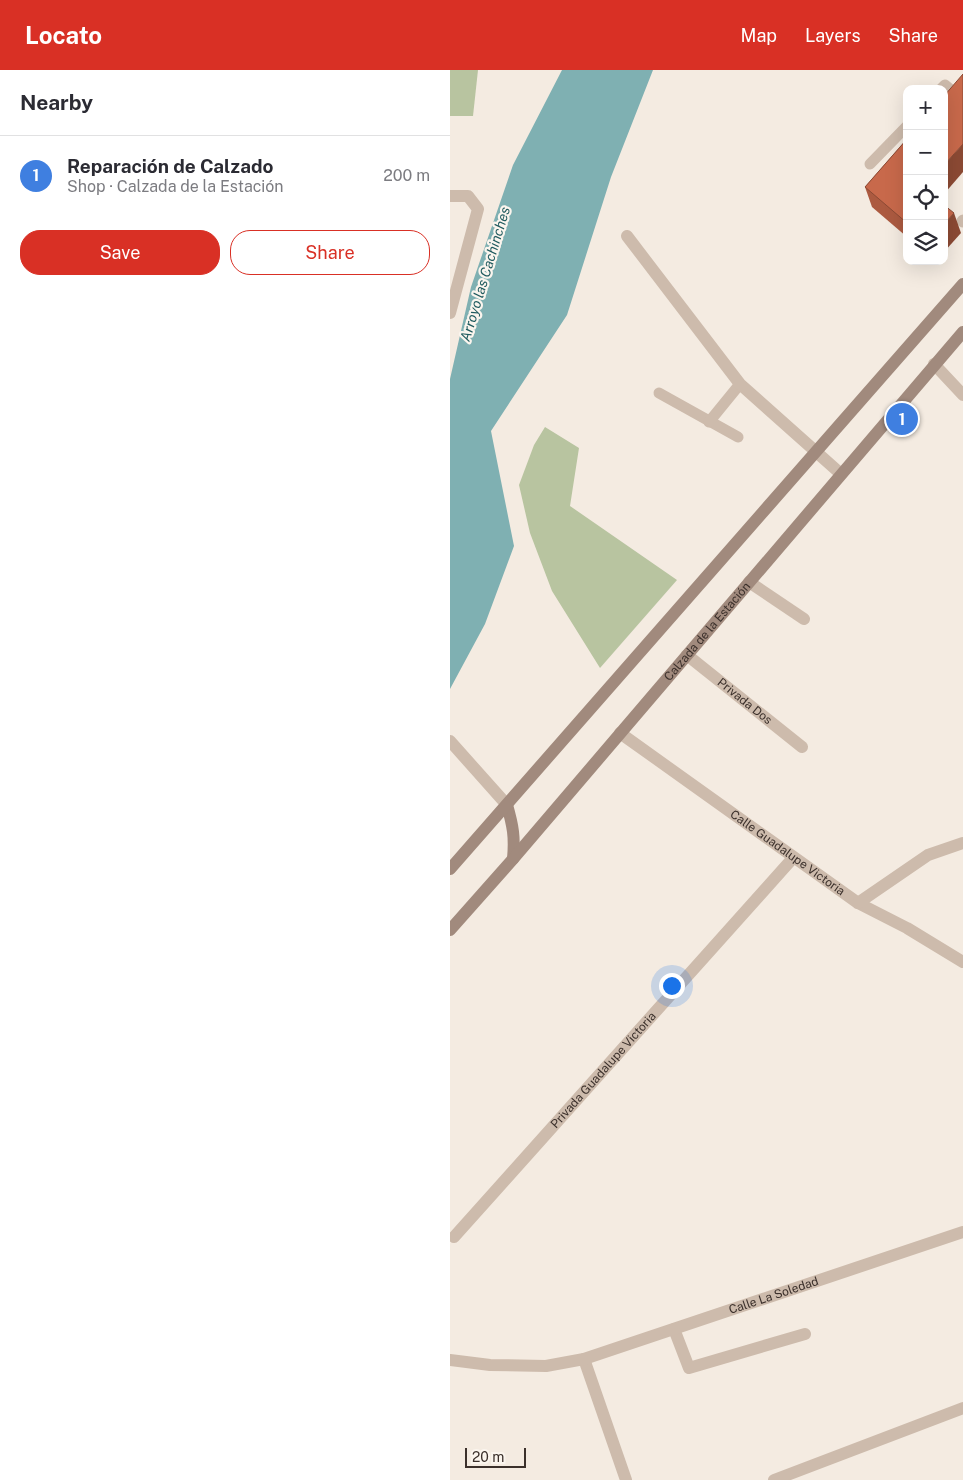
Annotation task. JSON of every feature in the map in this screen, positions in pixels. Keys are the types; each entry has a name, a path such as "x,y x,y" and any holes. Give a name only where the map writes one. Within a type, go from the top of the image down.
{"main road":[{"path":"450,869 963,284"},
{"name":"Calzada de la Estación","path":"450,930 513,859 963,332"},
{"path":"507,805 514,826 513,859"}],"street":[{"path":"450,196 468,196 478,210 450,313"},
{"path":"627,236 740,384 841,474"},
{"path":"934,364 963,395"},
{"path":"749,582 804,619"},
{"name":"Privada Dos","path":"686,655 802,747"},
{"name":"Calle Guadalupe Victoria","path":"620,733 858,903 907,928 963,962"},
{"path":"451,743 507,805"},
{"path":"858,903 928,855 963,843"},
{"name":"Privada Guadalupe Victoria","path":"454,1237 793,858"},
{"name":"Calle La Soledad","path":"450,1360 490,1365 546,1366 584,1360 963,1232"},
{"path":"674,1329 689,1368 805,1334"},
{"path":"584,1360 626,1480"},
{"path":"774,1480 963,1408"}],"lane":[{"path":"948,88 963,100"},
{"path":"870,164 903,130"},
{"path":"709,422 740,384"},
{"path":"659,393 738,437"}],"green space":[{"path":"450,70 478,70 473,116 450,116"},
{"path":"545,427 579,448 570,506 677,580 600,668 552,591 530,533 519,485 534,445"}],"water":[{"name":"Arroyo las Cachinches","path":"562,70 653,70 611,177 567,315 491,431 514,546 485,624 450,689 450,379 471,287 513,165"}],"building":[{"path":"963,74 963,144 948,161 948,130 948,91"},
{"path":"903,144 903,220 865,187"},
{"path":"948,208 954,213 948,220"}],"place":[{"name":"Reparación de Calzado","path":"902,419"}]}
